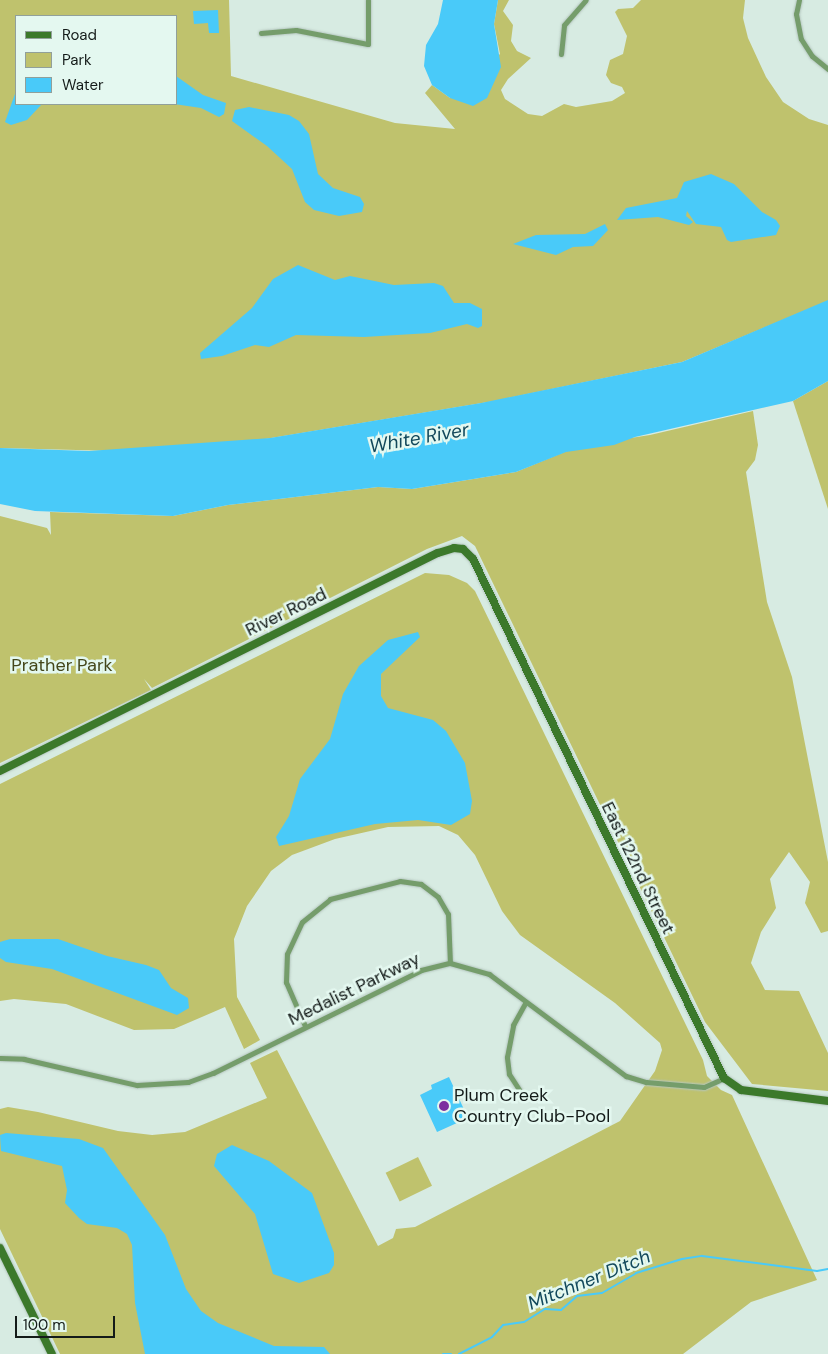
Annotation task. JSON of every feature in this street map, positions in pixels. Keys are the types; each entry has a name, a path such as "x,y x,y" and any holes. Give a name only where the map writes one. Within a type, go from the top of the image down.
{"street":[{"path":"261,33 296,30 368,44 368,0"},
{"path":"561,54 564,25 586,0"},
{"path":"799,0 796,14 801,39 812,56 828,69"},
{"name":"River Road","path":"0,771 454,548 464,549 471,556 526,670"},
{"name":"East 122nd Street","path":"526,670 724,1078"},
{"path":"305,1026 286,982 287,954 302,922 330,899 392,883 421,884 438,897 448,914 450,963"},
{"name":"Medalist Parkway","path":"0,1058 24,1059 137,1085 171,1085 207,1076 305,1026 422,970 450,963 484,972 610,1067 633,1079 704,1087 724,1078"},
{"path":"522,1094 509,1074 507,1057 513,1025 526,1002"},
{"path":"724,1078 741,1090 828,1101"},
{"path":"0,1248 49,1353"}],"green space":[{"path":"0,0 229,0 231,76 395,123 455,129 425,93 432,85 450,98 500,54 494,24 498,0 509,0 503,11 513,25 511,41 517,51 531,58 508,79 501,90 505,99 528,114 542,116 564,104 576,107 612,101 625,93 622,87 611,83 606,75 610,60 623,54 627,36 615,12 618,9 633,8 641,0 745,0 743,18 748,38 766,77 783,102 809,119 828,125 828,301 682,362 494,401 259,440 115,451 0,448"},
{"path":"828,381 828,509 793,401"},
{"name":"Prather Park","path":"753,411 758,445 755,460 746,472 767,602 792,677 828,862 828,931 821,933 805,903 810,882 789,852 770,879 776,908 761,932 751,963 765,990 799,991 828,1053 828,1091 752,1084 705,1022 475,546 462,536 427,549 152,688 144,679 151,690 0,763 0,516 47,528 51,535 50,512 173,516 228,505 378,487 412,489 516,472 579,446 650,435"},
{"path":"425,573 449,575 467,583 475,591 703,1060 707,1076 721,1090 732,1095 817,1280 751,1302 683,1354 60,1354 0,1229 0,1109 8,1107 38,1112 118,1131 152,1135 185,1132 267,1098 250,1063 277,1050 378,1246 393,1238 396,1229 415,1227 620,1121 655,1071 662,1050 660,1043 615,1003 520,935 502,911 475,855 458,835 439,826 388,827 335,839 292,855 271,871 247,906 234,939 237,997 260,1040 244,1049 225,1007 174,1029 134,1030 66,1004 14,999 0,1001 0,784"},
{"path":"418,1157 432,1186 400,1202 386,1173"}],"water":[{"path":"443,0 498,0 494,24 501,67 487,98 473,106 450,98 432,85 424,66 426,45 438,24"},
{"path":"218,10 219,33 209,33 208,23 194,24 193,11"},
{"path":"178,77 203,95 226,103 224,114 219,117 201,108 178,105"},
{"path":"15,94 15,105 41,105 27,120 11,125 5,122"},
{"path":"249,107 289,115 299,121 309,134 318,174 333,188 360,197 364,204 362,212 339,216 314,210 305,202 292,169 267,146 232,121 235,110"},
{"path":"711,174 734,184 762,212 776,220 780,226 776,235 731,242 727,240 721,227 696,224 687,211 686,216 693,222 689,225 658,217 617,220 626,208 677,198 684,182"},
{"path":"605,224 608,230 593,246 573,247 556,255 513,244 536,235 585,234"},
{"path":"298,265 335,280 350,276 394,285 434,283 443,286 454,303 470,303 482,309 482,326 478,328 467,324 430,333 364,337 296,335 269,347 255,345 222,356 201,359 200,353 252,308 273,279"},
{"name":"White River","path":"828,300 828,381 793,401 635,437 614,445 566,452 516,472 412,489 378,487 228,505 173,516 35,511 0,504 0,448 89,451 270,438 481,403 682,362"},
{"path":"418,632 420,637 381,674 381,696 388,708 433,720 446,731 465,763 472,801 470,814 451,825 418,820 375,824 279,846 276,837 289,816 300,779 330,739 343,694 359,666 388,640"},
{"path":"10,939 58,939 107,956 159,970 171,988 188,998 189,1008 177,1015 52,969 6,962 0,958 0,942"},
{"name":"Plum Creek Country Club-Pool","path":"449,1077 468,1118 437,1132 420,1095 432,1089 431,1085"},
{"path":"6,1133 79,1139 103,1148 165,1235 186,1289 201,1311 218,1323 274,1346 324,1347 330,1354 145,1354 135,1303 132,1245 127,1234 117,1228 87,1224 79,1218 65,1203 67,1190 62,1166 1,1151 0,1135"},
{"path":"232,1145 269,1161 312,1193 334,1253 334,1265 329,1273 299,1283 273,1274 255,1214 214,1166 217,1154"}],"waterway":[{"name":"Mitchner Ditch","path":"459,1354 492,1337 503,1325 524,1322 545,1309 561,1310 577,1296 602,1293 636,1273 682,1259 702,1256 817,1271 828,1269"},
{"name":"Mitchner Ditch","path":"443,1354 451,1354"}],"place":[{"name":"Plum Creek Country Club-Pool","path":"444,1106"}]}
